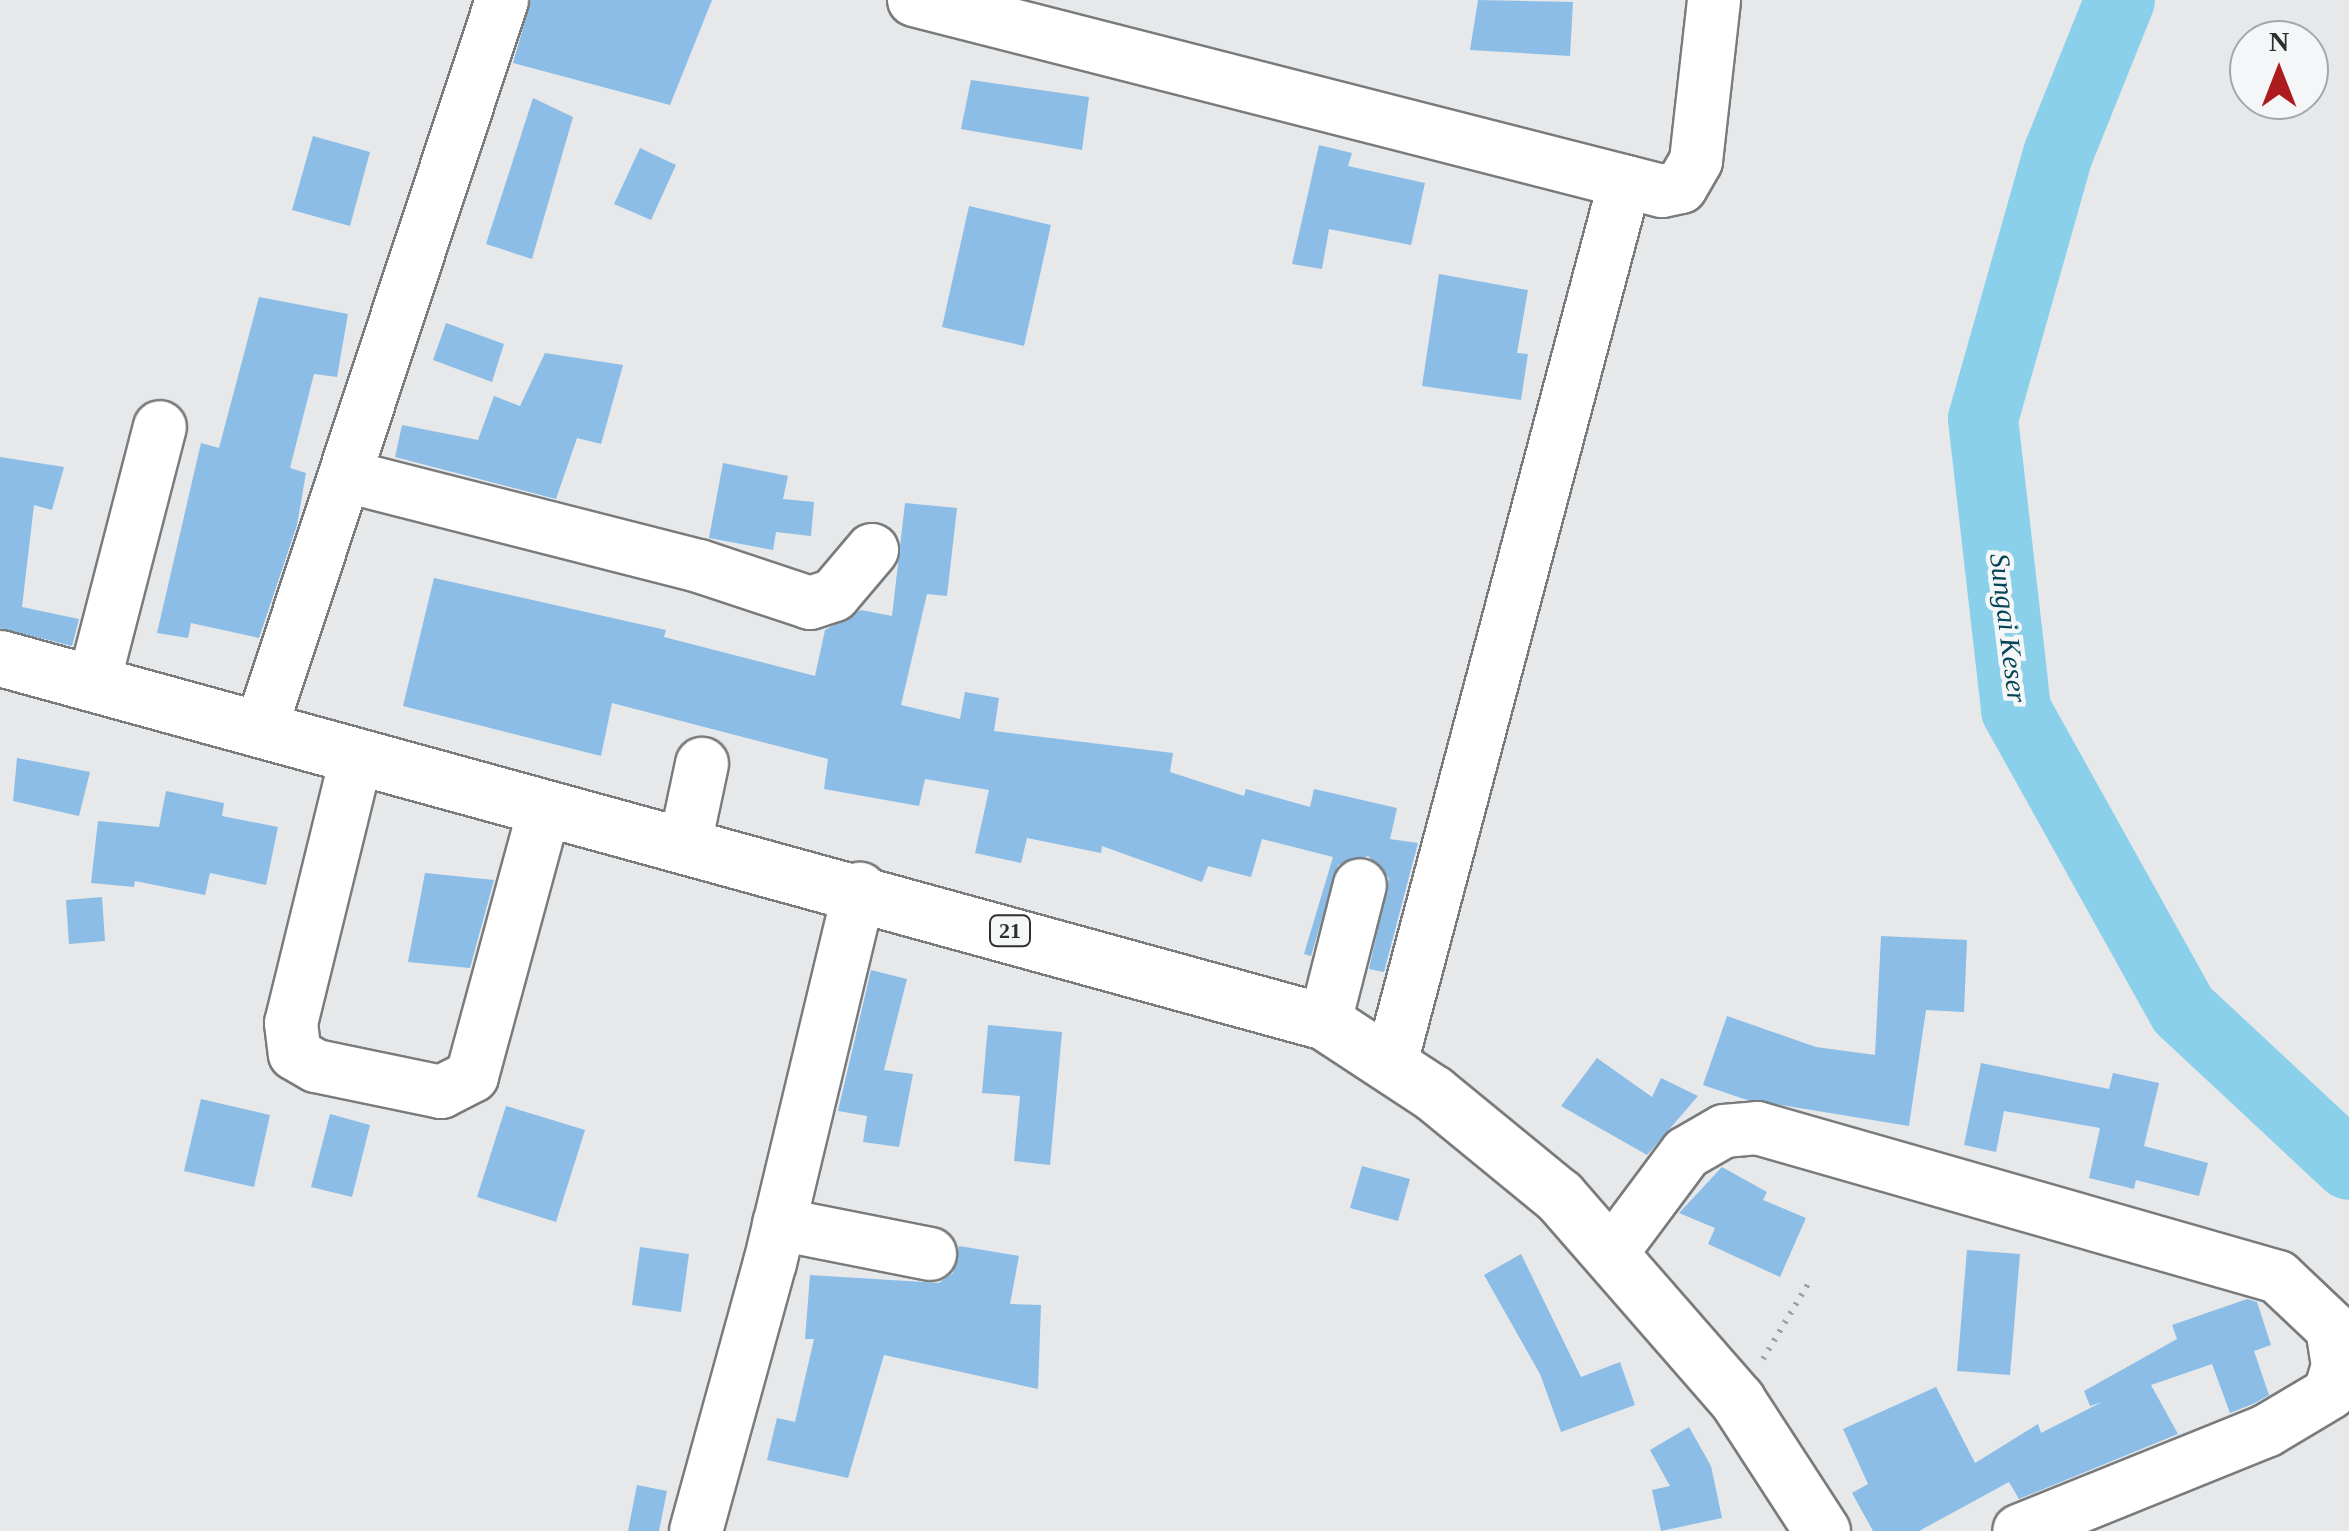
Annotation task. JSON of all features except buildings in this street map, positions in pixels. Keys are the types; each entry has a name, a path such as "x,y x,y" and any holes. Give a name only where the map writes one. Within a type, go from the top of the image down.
{"highway":[{"name":"21","path":"0,658 94,678 356,760 860,889 1325,1022 1391,1063 1559,1196 1613,1251 1738,1400 1822,1531"}],"street":[{"path":"261,728 502,0"},
{"path":"914,0 1662,191 1690,175 1714,0"},
{"path":"1391,1063 1625,182"},
{"path":"94,678 160,427"},
{"path":"346,476 699,566 810,603 834,595 872,550"},
{"path":"356,760 291,1023 296,1054 316,1066 441,1092 472,1076 544,811"},
{"path":"685,844 702,764"},
{"path":"1325,1022 1360,885"},
{"path":"696,1531 779,1224 860,889"},
{"path":"1613,1251 1686,1153 1724,1131 1757,1128 2278,1277 2332,1328 2338,1366 2330,1392 2266,1431 2019,1531"},
{"path":"779,1224 930,1254"}],"path":[{"path":"1738,1400 1812,1278"}],"waterway":[{"name":"Sungai Keser","path":"2120,0 2058,154 1983,419 2016,710 2183,1010 2349,1165"}]}
